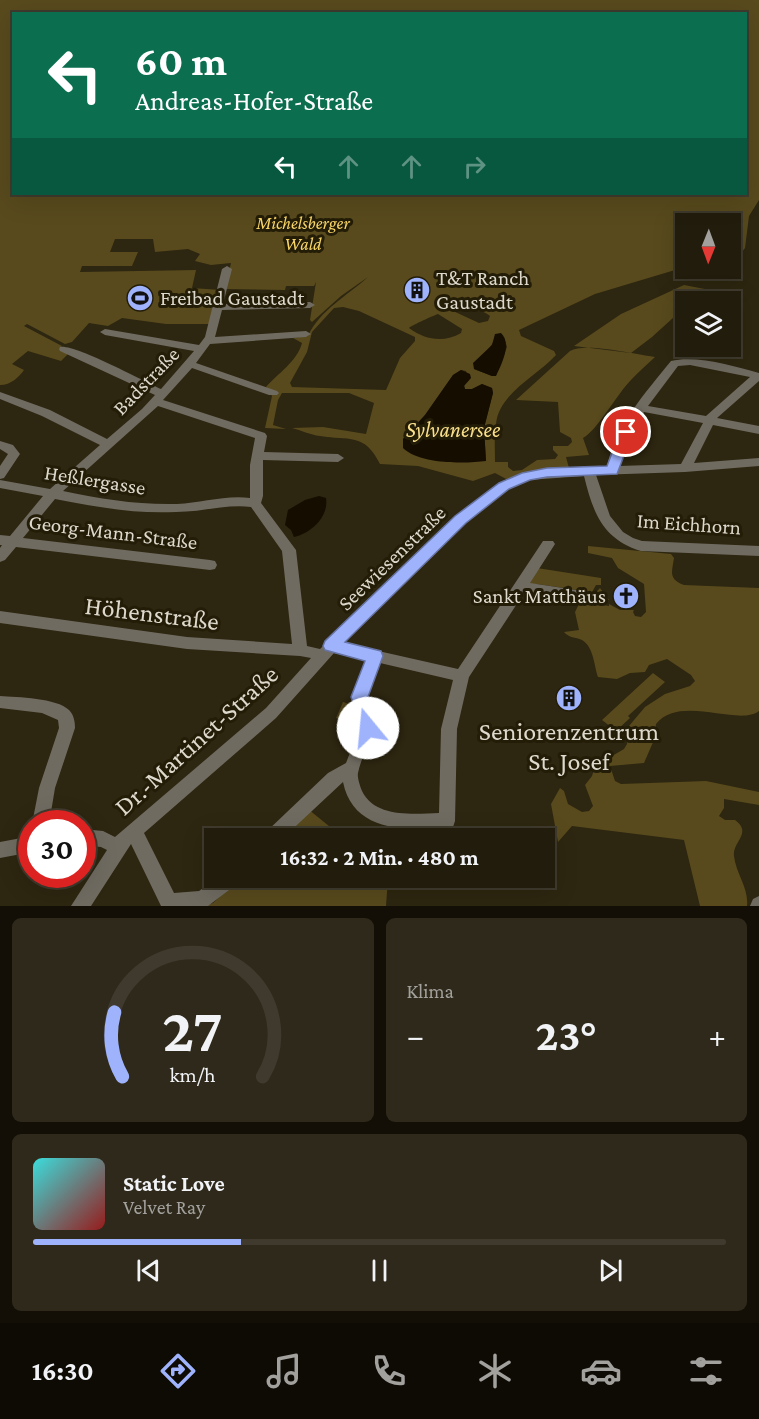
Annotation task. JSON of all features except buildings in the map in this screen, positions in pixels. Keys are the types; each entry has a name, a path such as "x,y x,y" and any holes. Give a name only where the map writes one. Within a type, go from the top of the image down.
{"street":[{"name":"Badstraße","path":"0,557 6,541 53,493 159,398 205,345 218,307 227,269"},
{"path":"218,307 310,305"},
{"path":"105,332 205,345 306,334"},
{"path":"67,346 64,349 102,365 159,398 261,436 255,503 289,550 300,650"},
{"path":"612,470 626,432 667,372 678,362 708,365 757,377 710,419 686,468"},
{"path":"190,364 273,393"},
{"path":"0,395 46,413 109,445"},
{"path":"642,408 759,430"},
{"path":"0,445 9,448 14,454 0,475"},
{"path":"258,456 338,458"},
{"name":"Seewiesenstraße","path":"327,650 461,520 507,484 527,476 547,472 686,468 759,462"},
{"name":"Im Eichhorn","path":"589,471 601,515 605,522 628,542 641,546 759,550"},
{"name":"Heßlergasse","path":"0,484 131,508 178,508 237,501 255,503"},
{"name":"Georg-Mann-Straße","path":"6,541 210,565"},
{"path":"349,772 352,787 362,807 382,819 447,821 450,729 462,676 548,544"},
{"path":"520,587 591,597"},
{"name":"Höhenstraße","path":"0,617 187,643 327,650 375,656 462,676"},
{"name":"Dr.-Martinet-Straße","path":"80,906 117,847 271,713 327,650"},
{"path":"282,828 334,778 349,772 352,768 369,724 359,697 375,656"},
{"path":"0,702 52,710 66,718 68,728 47,788 43,810"},
{"path":"134,831 170,903 193,905 204,901 219,888"},
{"path":"96,838 103,839 117,847"},
{"path":"0,850 18,847"}],"green space":[{"name":"Michelsberger Wald","path":"0,0 759,0 759,200 749,216 745,248 741,253 741,213 675,213 675,270 595,294 519,330 521,336 554,351 556,355 511,394 499,413 495,434 495,462 508,462 508,467 513,471 522,470 537,460 555,459 558,455 553,450 553,446 568,446 572,442 571,438 560,432 558,402 516,400 570,351 599,348 655,357 631,380 594,428 583,438 589,455 566,457 569,468 510,481 495,473 473,481 418,466 380,464 362,442 316,435 292,428 323,427 366,434 374,403 349,393 282,393 278,400 273,425 286,429 265,428 272,396 266,387 296,356 302,343 293,338 308,336 319,318 368,277 341,296 312,322 310,320 316,282 314,286 286,286 285,290 225,289 231,263 211,265 195,261 200,254 188,249 155,252 153,239 115,239 110,252 138,252 132,266 82,266 80,272 196,270 192,288 220,290 211,324 166,324 122,318 108,326 89,323 72,342 65,344 27,324 24,326 62,346 59,349 69,353 61,361 28,351 12,364 24,370 11,382 0,385","holes":["456,301 486,313 490,316 488,321 479,323 451,310 453,302","343,307 359,311 415,337 415,341 400,358 386,390 292,387 290,383 307,352 312,332 334,308","438,314 462,329 461,333 455,336 435,339 409,328","504,337 507,347 496,375 492,376 474,369 495,340","461,370 466,371 469,380 464,384 465,389 472,389 482,384 492,388 493,393 484,428 486,461 432,460 403,439 425,415 453,375"]},
{"path":"684,285 705,289 703,291 675,291 675,316 631,353 574,346 621,314"},
{"path":"588,546 671,554 674,558 673,578 684,585 759,588 759,711 750,715 738,716 694,711 666,715 656,724 654,740 644,763 610,766 615,781 621,784 706,781 759,792 759,805 724,799 724,808 719,816 725,820 735,820 742,829 734,856 746,893 747,906 700,906 684,840 572,826 558,842 551,804 560,788 564,791 568,804 582,812 589,811 593,806 585,785 592,776 595,766 624,749 627,744 629,726 645,707 665,694 690,686 695,681 691,675 667,659 649,665 645,672 630,673 617,679 598,677 586,643 564,632 579,630 575,612 578,606 575,599 601,599 592,597 600,588 609,600 602,599 602,605 609,606 609,604 620,610 634,610 635,616 641,617 646,612 644,584 618,568 612,558 588,553"},
{"path":"537,568 601,578 601,585 596,585 591,594 591,592 537,584 532,586 529,582"},
{"path":"653,673 665,682 628,716 630,718 616,731 602,720"},
{"path":"343,702 359,707 361,728 336,718"},
{"path":"308,809 331,828 288,828"},
{"path":"229,888 387,888 386,906 206,906 213,903"}],"water":[{"path":"501,333 506,348 496,376 474,369 473,363 492,345 495,334"},
{"name":"Sylvanersee","path":"461,370 470,374 471,378 464,386 465,389 472,389 482,384 492,388 493,393 484,428 486,461 442,462 410,453 403,448 403,439 425,415 453,375"},
{"path":"319,496 326,498 322,517 313,528 294,537 285,525 288,510 305,500"}],"place":[{"name":"T&T Ranch Gaustadt","path":"417,290"},
{"name":"Freibad Gaustadt","path":"140,298"},
{"name":"Sankt Matthäus","path":"626,596"},
{"name":"Seniorenzentrum St. Josef","path":"569,698"}],"route":[{"path":"368,728 369,722 359,697 375,656 331,646 461,520 504,486 527,476 547,472 612,470 626,432"}]}
